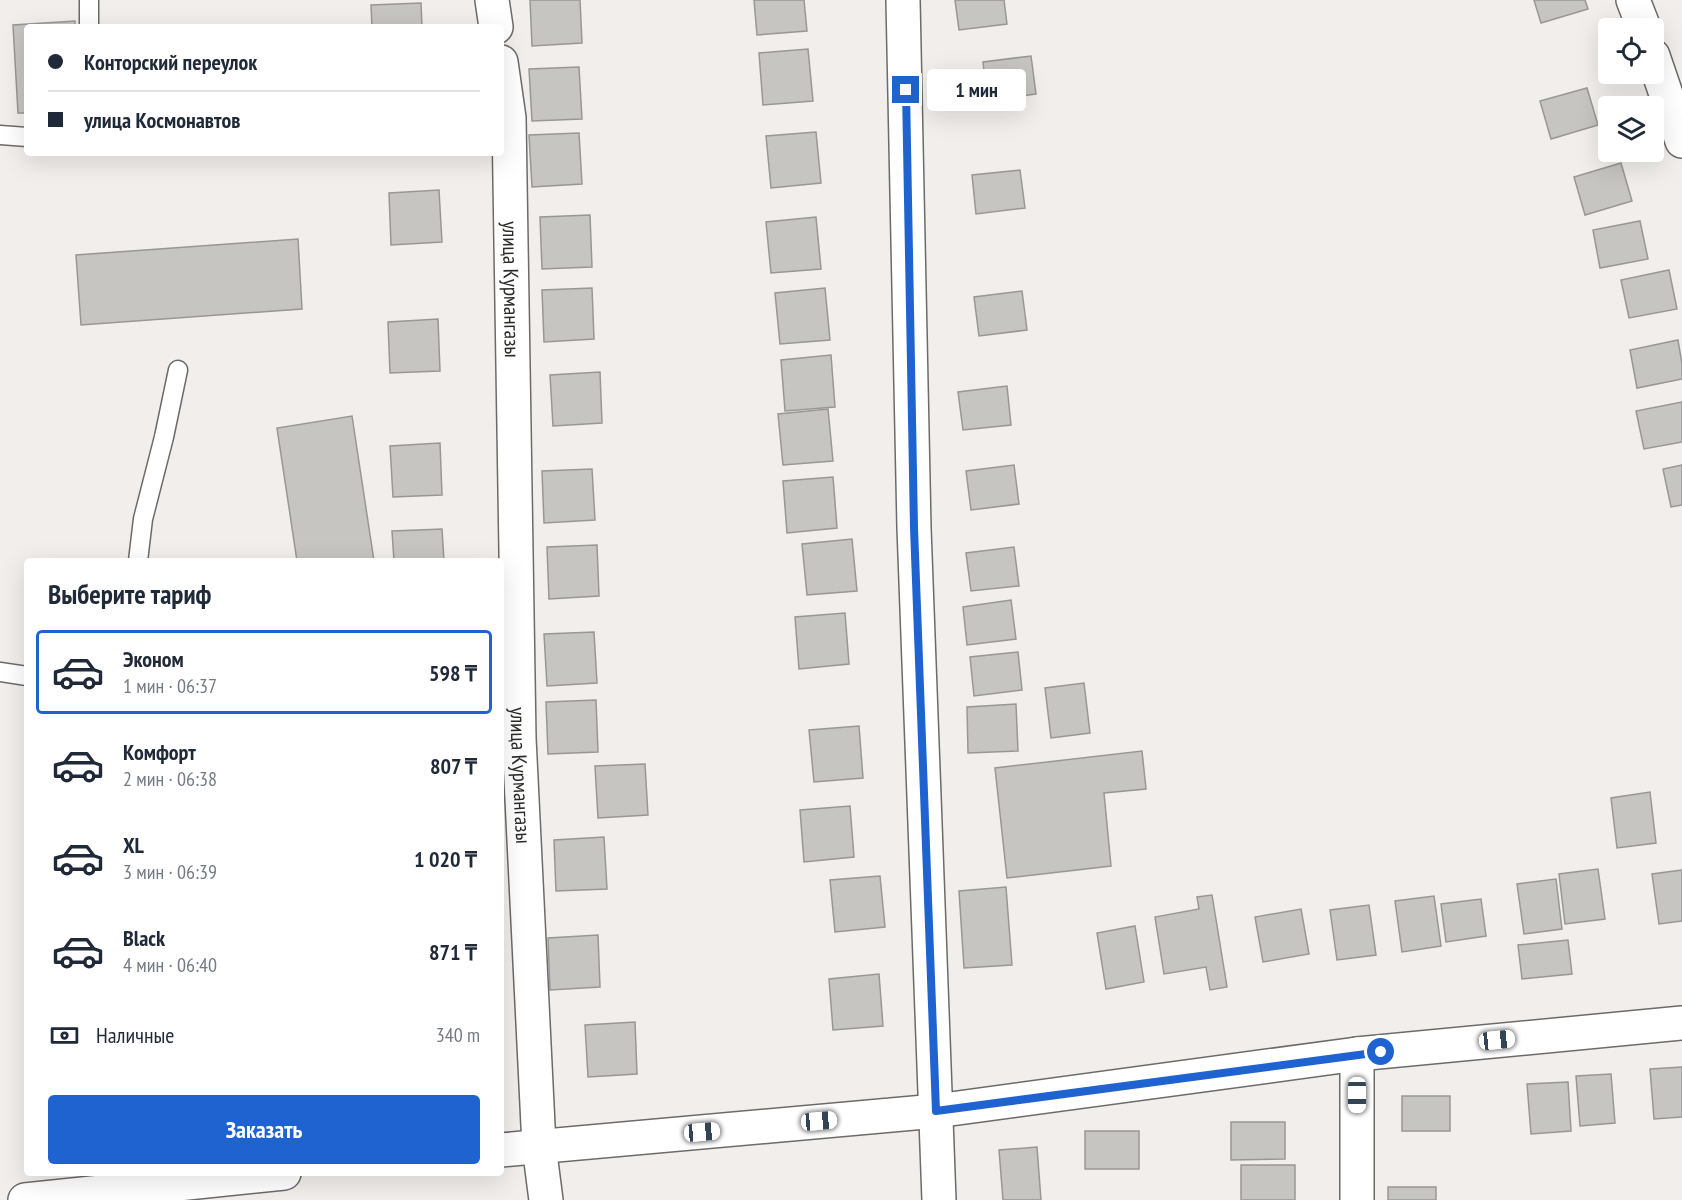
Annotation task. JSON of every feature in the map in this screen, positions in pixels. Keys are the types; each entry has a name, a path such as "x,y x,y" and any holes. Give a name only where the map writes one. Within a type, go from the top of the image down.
{"street":[{"path":"492,0 496,24"},
{"path":"903,0 914,528 939,1200"},
{"path":"1634,0 1640,18"},
{"name":"улица Курмангазы","path":"504,83 509,117 519,738 539,1146 546,1200"},
{"path":"1663,84 1682,141"},
{"path":"504,1150 936,1111 1357,1054 1682,1023"},
{"path":"1357,1054 1357,1200"},
{"path":"25,1200 255,1176"}],"lane":[{"path":"89,0 89,24"},
{"path":"0,135 24,137"},
{"path":"138,558 143,519 178,370"},
{"path":"0,672 24,676"}],"building":[{"path":"530,0 580,0 582,43 532,46"},
{"path":"754,0 804,0 807,31 757,35"},
{"path":"955,0 1004,0 1007,24 959,30"},
{"path":"1534,0 1585,0 1588,9 1541,23"},
{"path":"421,3 422,24 372,24 371,5"},
{"path":"75,21 75,24 28,24"},
{"path":"24,24 24,113 18,113 13,25"},
{"path":"808,49 813,101 763,105 759,53"},
{"path":"1031,56 1036,94 987,100 983,62"},
{"path":"579,67 582,119 532,121 529,69"},
{"path":"1587,88 1598,125 1551,139 1540,101"},
{"path":"816,132 821,183 771,188 766,136"},
{"path":"579,133 582,184 532,187 529,135"},
{"path":"1621,163 1632,201 1585,215 1574,177"},
{"path":"1020,170 1025,208 976,214 972,175"},
{"path":"439,190 442,242 391,245 389,193"},
{"path":"590,215 592,267 542,269 540,217"},
{"path":"816,217 821,269 771,273 766,222"},
{"path":"1640,221 1648,259 1600,268 1593,230"},
{"path":"298,239 302,309 81,325 76,255"},
{"path":"1669,270 1677,309 1629,318 1621,280"},
{"path":"592,288 594,339 544,342 542,290"},
{"path":"825,288 830,340 780,344 775,293"},
{"path":"1022,291 1027,330 979,336 974,297"},
{"path":"438,319 440,371 390,373 388,322"},
{"path":"1678,340 1682,379 1637,388 1630,350"},
{"path":"831,355 835,407 785,411 781,360"},
{"path":"600,372 602,423 553,426 550,375"},
{"path":"1007,386 1011,425 963,430 958,392"},
{"path":"1682,402 1682,442 1644,449 1636,411"},
{"path":"828,409 833,461 783,465 778,414"},
{"path":"352,416 374,558 297,558 277,428"},
{"path":"440,443 442,495 393,497 390,446"},
{"path":"1014,465 1019,504 971,510 966,471"},
{"path":"1682,465 1682,505 1671,507 1663,469"},
{"path":"592,469 595,520 544,523 542,471"},
{"path":"833,477 837,528 787,533 783,481"},
{"path":"442,529 444,558 394,558 392,531"},
{"path":"852,539 857,591 807,595 802,544"},
{"path":"597,545 599,596 549,599 547,547"},
{"path":"1014,547 1019,586 971,591 966,553"},
{"path":"1011,600 1016,639 967,645 963,607"},
{"path":"845,613 849,664 799,669 795,617"},
{"path":"594,632 597,683 547,686 544,634"},
{"path":"1018,652 1022,690 974,696 970,657"},
{"path":"1084,683 1090,733 1051,738 1045,688"},
{"path":"596,700 598,752 548,754 546,702"},
{"path":"1016,704 1018,751 968,753 967,707"},
{"path":"859,726 863,778 814,782 809,730"},
{"path":"1142,751 1146,789 1104,793 1111,866 1007,878 995,768"},
{"path":"645,764 648,815 598,818 595,766"},
{"path":"1650,792 1656,843 1617,848 1611,798"},
{"path":"850,806 854,857 804,862 800,810"},
{"path":"604,837 607,889 556,891 554,840"},
{"path":"1598,869 1605,919 1565,924 1559,874"},
{"path":"1682,870 1682,921 1659,924 1652,874"},
{"path":"880,876 885,927 835,932 830,880"},
{"path":"1556,879 1562,929 1524,934 1517,884"},
{"path":"1006,887 1012,965 964,968 959,891"},
{"path":"1212,895 1227,987 1210,990 1206,967 1164,974 1155,917 1199,909 1197,897"},
{"path":"1434,896 1441,946 1402,952 1395,901"},
{"path":"1481,899 1486,936 1446,942 1441,904"},
{"path":"1369,905 1376,955 1337,960 1330,910"},
{"path":"1301,909 1309,954 1263,962 1255,917"},
{"path":"1135,926 1144,982 1106,989 1097,933"},
{"path":"598,935 600,987 550,990 548,938"},
{"path":"1568,940 1572,974 1522,979 1518,945"},
{"path":"879,974 883,1026 833,1030 829,979"},
{"path":"635,1022 637,1074 588,1077 585,1025"},
{"path":"1682,1067 1682,1117 1654,1119 1650,1069"},
{"path":"1611,1074 1615,1123 1580,1126 1576,1076"},
{"path":"1568,1082 1571,1131 1531,1134 1527,1084"},
{"path":"1402,1096 1450,1096 1450,1131 1402,1131"},
{"path":"1231,1122 1285,1122 1285,1159 1231,1160"},
{"path":"1085,1131 1139,1131 1139,1169 1085,1169"},
{"path":"1037,1147 1041,1200 1003,1200 999,1150"},
{"path":"1241,1165 1295,1165 1295,1200 1241,1200"},
{"path":"1388,1187 1436,1187 1436,1200 1388,1200"}],"route":[{"path":"906,90 914,528 936,1111 1381,1052"}]}
